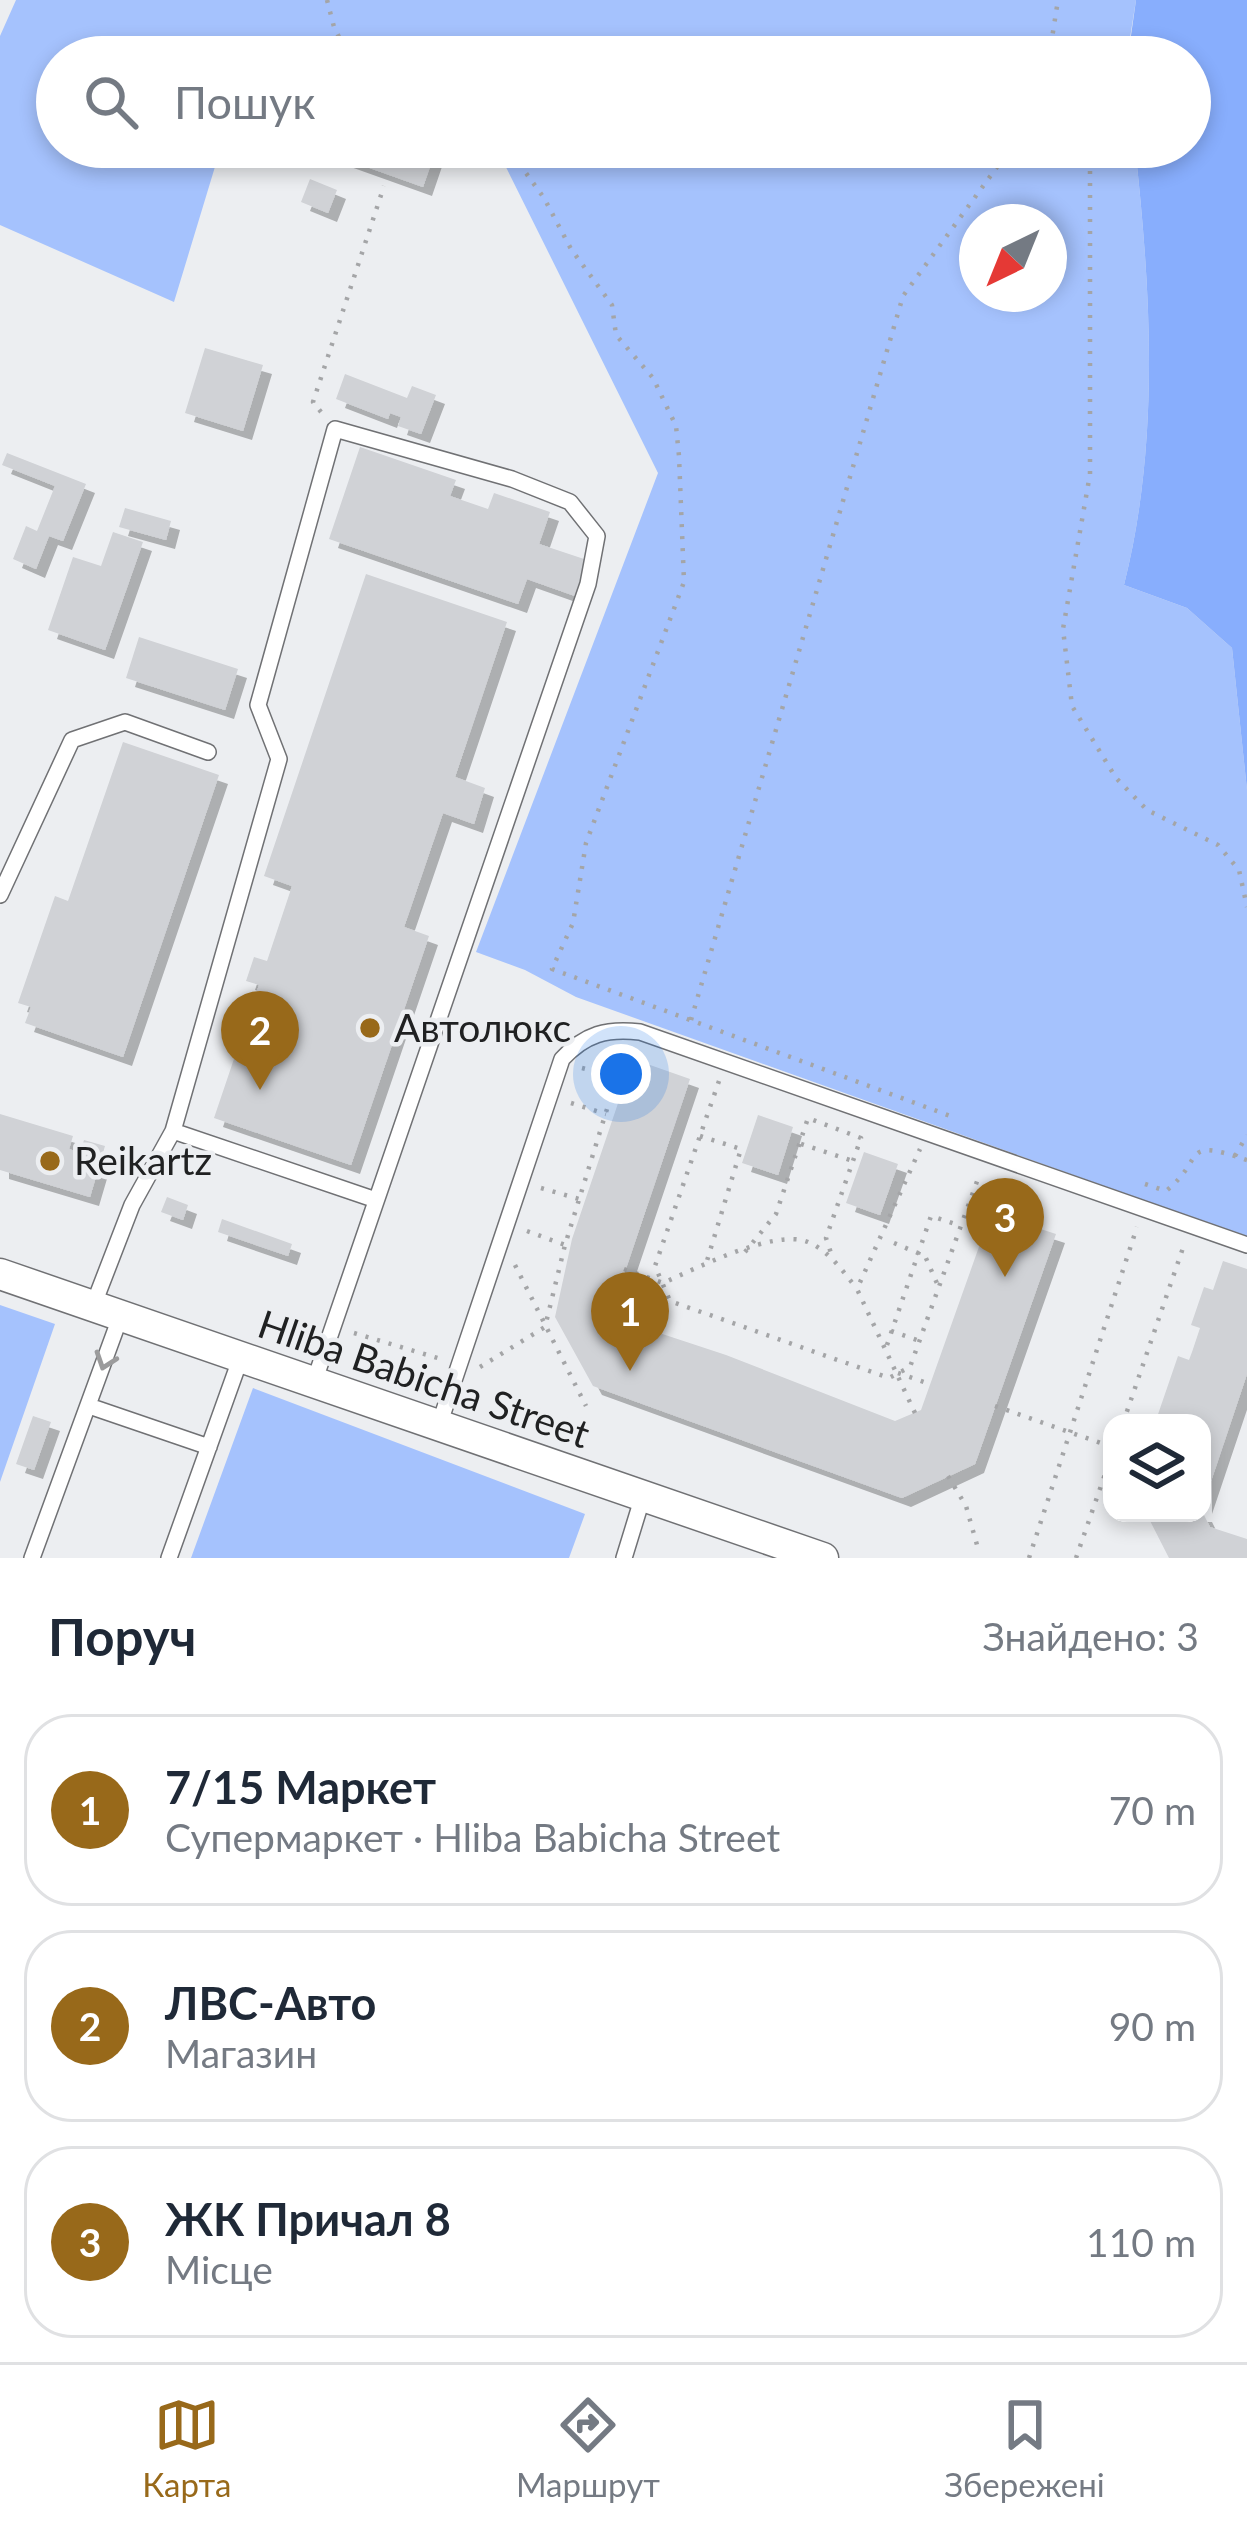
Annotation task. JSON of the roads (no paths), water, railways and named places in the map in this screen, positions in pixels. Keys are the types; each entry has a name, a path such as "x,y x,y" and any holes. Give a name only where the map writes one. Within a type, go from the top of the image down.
{"street":[{"name":"Hliba Babicha Street","path":"0,1274 823,1558"}],"lane":[{"path":"32,1558 89,1406 132,1205 173,1131 279,759 258,704 335,429 512,479 570,502 596,536 588,584 314,1382"},
{"path":"0,895 72,740 125,722 208,752"},
{"path":"439,1425 562,1059 576,1044 615,1029 640,1032 1247,1245"},
{"path":"173,1131 376,1200"},
{"path":"169,1558 241,1357"},
{"path":"89,1406 209,1447"},
{"path":"625,1558 644,1496"}],"place":[{"name":"Автолюкс","path":"370,1028"},
{"name":"ЛВС-Авто","path":"260,1090"},
{"name":"Reikartz","path":"50,1161"},
{"name":"ЖК Причал 8","path":"1005,1277"},
{"name":"7/15 Маркет","path":"630,1371"}]}
